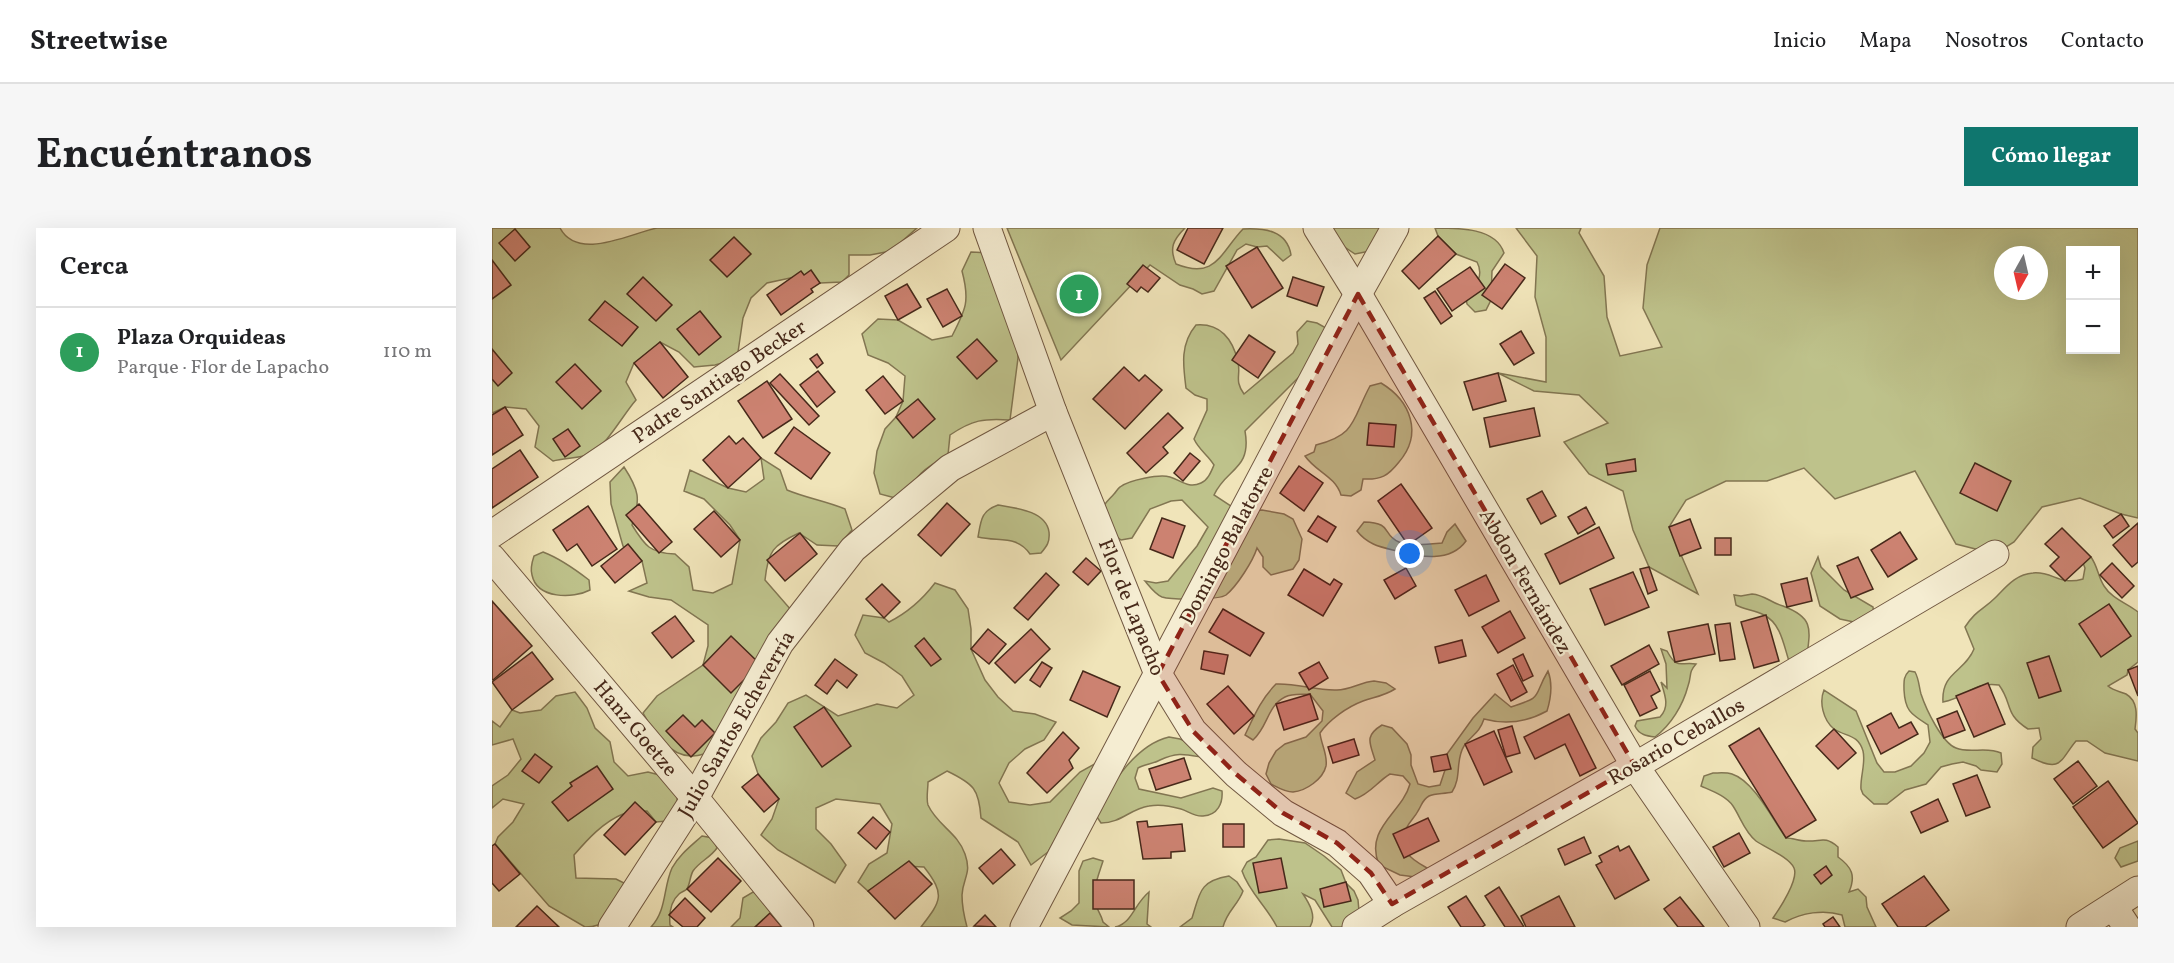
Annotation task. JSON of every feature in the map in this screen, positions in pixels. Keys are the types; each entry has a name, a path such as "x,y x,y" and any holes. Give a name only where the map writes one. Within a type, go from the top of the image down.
{"street":[{"name":"Padre Santiago Becker","path":"492,534 946,228"},
{"name":"Flor de Lapacho","path":"987,228 1053,412 1158,674 1193,730 1236,774 1283,813 1337,843 1371,873 1392,904"},
{"name":"Abdon Fernández","path":"1317,228 1635,766 1746,927"},
{"name":"Domingo Balatorre","path":"1024,927 1395,228"},
{"name":"Julio Santos Echeverría","path":"612,927 695,798 780,643 853,549 950,468 1053,412"},
{"name":"Rosario Ceballos","path":"1356,927 1995,554"},
{"name":"Hanz Goetze","path":"492,558 695,798 800,927"},
{"path":"2080,927 2120,916 2138,890"}],"highlighted area":[{"path":"1358,294 1635,766 1392,904 1371,873 1337,843 1283,813 1236,774 1193,731 1158,674"}],"green space":[{"path":"492,228 560,228 568,238 579,243 592,244 606,243 657,228 917,228 891,251 870,255 849,255 849,275 842,282 820,283 804,275 767,283 751,298 743,318 737,359 715,365 694,367 679,352 660,342 654,351 634,363 626,382 636,400 603,444 590,454 553,461 535,447 539,426 526,409 505,407 492,413"},
{"path":"1007,228 1185,228 1173,244 1176,264 1200,269 1216,262 1243,229 1259,229 1273,232 1285,240 1291,255 1283,261 1267,246 1257,247 1246,244 1237,250 1214,291 1202,294 1180,285 1150,265 1061,360"},
{"path":"1327,228 1388,228 1375,250 1355,254 1337,242"},
{"path":"1435,228 1476,231 1485,234 1500,245 1504,253 1492,271 1491,300 1486,310 1475,312 1467,304 1466,298 1479,277 1477,262 1456,254 1438,236"},
{"path":"1516,228 1581,228 1579,233 1604,276 1607,317 1620,356 1662,347 1643,308 1647,265 1660,228 2138,228 2138,518 2080,498 2042,507 2014,542 1995,554 1956,544 1915,471 1835,499 1804,468 1767,481 1726,481 1686,500 1669,527 1698,594 1649,567 1633,530 1623,491 1589,474 1564,442 1608,423 1579,395 1534,391 1498,373 1546,382 1546,337 1535,297 1537,256"},
{"path":"971,252 991,253 1016,334 1018,358 1010,420 978,421 958,430 950,435 948,455 921,473 903,500 880,494 874,473 877,451 885,429 896,417 903,401 905,376 888,363 868,355 862,334 878,319 898,320 932,340 952,336 965,305 966,290 962,271"},
{"path":"1307,321 1326,328 1300,376 1245,431 1245,454 1237,468 1219,486 1214,495 1240,512 1262,510 1284,514 1293,519 1302,539 1299,560 1293,569 1271,575 1263,567 1263,557 1257,548 1235,586 1222,597 1195,599 1159,596 1145,581 1156,583 1168,581 1197,546 1208,527 1182,500 1171,501 1150,509 1132,538 1121,540 1107,525 1103,510 1106,502 1124,484 1165,476 1188,485 1196,485 1206,480 1214,465 1194,439 1207,410 1207,399 1195,395 1186,388 1184,355 1191,332 1196,325 1204,325 1224,334 1236,354 1239,367 1238,381 1244,394 1293,353 1298,344 1297,332"},
{"path":"1381,383 1400,399 1406,409 1412,429 1411,440 1399,462 1388,474 1375,479 1363,479 1361,490 1351,496 1341,495 1334,483 1305,456 1314,452 1316,445 1329,441 1346,431 1356,417 1370,386"},
{"path":"761,458 780,470 787,490 845,509 852,530 838,546 817,545 799,533 783,541 773,550 765,580 792,611 712,752 695,756 684,755 669,748 663,742 643,713 657,696 703,665 708,646 708,625 671,600 629,591 647,583 642,561 623,546 611,504 610,482 624,467 633,482 637,495 637,508 632,525 641,538 654,550 675,554 689,567 693,590 713,593 732,584 740,540 730,525 704,499 684,491 690,470 728,488 746,492 764,479"},
{"path":"998,505 1029,512 1042,519 1047,525 1049,535 1048,544 1041,553 1030,554 1019,544 1007,540 978,537 985,513"},
{"path":"1364,522 1380,524 1394,539 1403,544 1414,545 1442,543 1447,532 1455,524 1466,541 1452,553 1434,556 1415,555 1380,547 1370,542 1357,531"},
{"path":"543,552 573,568 589,580 590,590 565,596 548,593 541,589 535,583 531,568 534,556"},
{"path":"1818,557 1821,567 1844,590 1873,607 1874,617 1863,624 1840,619 1820,606 1811,573"},
{"path":"2091,557 2107,590 2115,598 2138,612 2138,662 2128,670 2127,675 2108,686 2126,694 2135,704 2138,761 2105,753 2087,741 2076,741 2063,759 2055,764 2049,764 2032,758 2033,747 2041,739 2039,728 2028,729 2020,724 2012,713 1999,685 1983,685 1943,702 1943,692 1950,678 1970,657 1974,649 1965,627 1976,614 2012,582 2027,574 2046,574 2068,581 2083,579 2085,568 2081,558"},
{"path":"935,583 955,590 968,609 971,649 985,680 998,697 1013,711 1035,714 1056,722 1044,740 1025,749 1009,763 999,783 1009,802 1030,805 1050,802 1080,772 1100,761 1048,852 1031,865 1018,842 981,818 979,800 969,784 947,771 928,782 928,805 958,840 967,861 962,895 967,927 921,927 933,911 938,898 936,885 924,867 903,866 887,880 868,891 858,882 869,864 887,853 892,824 880,804 836,799 816,808 816,829 831,844 846,865 835,883 778,850 761,835 772,819 779,799 758,774 752,756 761,738 776,722 788,703 806,695 838,716 877,704 897,708 914,695 902,676 865,653 855,635 863,615 884,618 889,622 915,605"},
{"path":"1752,594 1800,614 1809,630 1807,655 1790,664 1782,637 1775,624 1764,615 1736,605 1734,595"},
{"path":"1661,649 1667,651 1677,663 1696,664 1691,672 1680,707 1666,727 1655,737 1641,733 1635,726 1637,721 1660,717 1665,709 1666,701 1661,682 1667,688 1666,664"},
{"path":"1548,671 1551,691 1547,711 1532,718 1516,721 1500,722 1484,719 1480,728 1461,751 1457,780 1452,792 1429,796 1423,801 1408,825 1404,835 1404,847 1410,857 1427,868 1423,878 1400,875 1379,865 1376,841 1410,784 1403,776 1390,774 1360,797 1355,799 1346,793 1357,772 1375,760 1370,740 1376,729 1382,725 1392,728 1407,744 1418,784 1429,787 1440,785 1447,764 1447,754 1473,718 1495,694 1511,707 1529,701 1536,695"},
{"path":"1909,671 1915,672 1927,708 1945,740 1961,750 1990,750 2001,753 2002,764 1997,772 1981,770 1963,762 1941,767 1926,784 1905,790 1887,804 1874,804 1861,789 1864,760 1861,746 1855,739 1838,732 1827,721 1823,711 1824,690 1856,711 1877,763 1884,772 1895,772 1911,766 1924,753 1930,742 1928,725 1913,715 1906,703 1904,682"},
{"path":"1374,681 1386,683 1395,689 1351,707 1339,714 1324,728 1320,733 1326,766 1318,780 1293,792 1271,784 1266,774 1276,751 1285,744 1306,737 1322,721 1323,711 1310,694 1285,697 1271,711 1262,729 1253,740 1245,735 1262,702 1276,684 1337,690"},
{"path":"575,692 587,708 595,728 610,742 614,762 628,776 648,772 667,777 677,798 678,820 656,822 647,811 626,813 602,827 574,855 576,878 616,879 634,888 608,920 602,924 585,927 549,906 495,844 524,804 503,799 492,808 492,786 508,775 521,759 513,739 492,745 492,721 500,727 512,710 520,713 541,710 556,696"},
{"path":"1169,737 1200,747 1202,757 1176,755 1138,768 1135,778 1139,789 1181,798 1213,788 1222,791 1222,800 1216,811 1200,816 1173,807 1153,805 1136,810 1114,821 1101,823 1095,814 1116,779 1145,748"},
{"path":"1713,773 1732,774 1748,784 1786,838 1803,841 1826,840 1838,847 1838,857 1847,864 1851,872 1852,881 1849,892 1858,889 1866,897 1867,907 1876,927 1845,927 1842,915 1827,912 1805,914 1785,922 1773,918 1794,879 1794,868 1782,856 1752,837 1727,799 1701,786 1704,776"},
{"path":"702,836 713,838 717,848 696,868 687,889 674,901 670,917 670,925 673,927 651,927 660,913 672,868"},
{"path":"1279,839 1305,843 1341,870 1346,883 1354,891 1358,900 1359,911 1352,927 1332,927 1315,900 1303,894 1310,905 1313,918 1310,927 1277,927 1249,886 1242,871 1247,862 1256,857 1268,840"},
{"path":"2138,841 2138,861 2121,867 2115,858 2120,848"},
{"path":"1093,858 1103,861 1094,894 1103,922 1109,927 1072,925 1060,918 1079,903 1079,871 1083,861"},
{"path":"1229,876 1243,891 1223,927 1180,927 1192,918 1199,895 1206,885"},
{"path":"753,892 767,901 771,908 772,918 755,927 731,927 740,918 743,898"},
{"path":"1149,892 1147,924 1151,927 1115,927 1129,918"}],"building":[{"path":"1188,228 1223,228 1204,264 1177,250"},
{"path":"515,229 530,247 515,261 499,243"},
{"path":"1438,236 1456,254 1419,289 1402,271"},
{"path":"734,237 751,254 727,277 710,260"},
{"path":"1257,247 1283,288 1252,308 1226,266"},
{"path":"492,260 511,285 492,299"},
{"path":"1505,264 1525,278 1502,309 1482,295"},
{"path":"1143,265 1160,278 1148,292 1141,287 1137,292 1127,284"},
{"path":"1470,267 1485,288 1452,311 1437,289"},
{"path":"811,270 820,283 811,289 813,292 781,315 767,295 801,271 804,275"},
{"path":"643,277 672,305 656,321 627,294"},
{"path":"1293,277 1324,287 1317,306 1287,296"},
{"path":"907,284 921,307 898,320 885,296"},
{"path":"947,289 962,316 943,327 927,299"},
{"path":"1435,291 1452,316 1441,324 1424,298"},
{"path":"605,301 638,327 622,346 589,320"},
{"path":"700,311 721,337 699,355 677,329"},
{"path":"1521,331 1534,353 1514,365 1500,344"},
{"path":"1249,335 1275,352 1258,378 1232,360"},
{"path":"977,339 997,361 977,379 957,357"},
{"path":"660,342 688,377 663,398 634,363"},
{"path":"492,349 512,373 498,386 492,379"},
{"path":"817,354 823,363 817,368 810,359"},
{"path":"575,364 601,391 582,409 556,382"},
{"path":"1124,367 1139,381 1145,375 1162,390 1125,429 1093,399"},
{"path":"818,371 835,392 817,407 800,385"},
{"path":"1498,373 1506,401 1473,410 1464,382"},
{"path":"780,374 819,416 809,425 770,383"},
{"path":"883,376 903,401 885,414 866,390"},
{"path":"767,381 792,419 763,438 738,401"},
{"path":"918,399 935,419 913,438 896,417"},
{"path":"505,407 523,435 492,455 492,415"},
{"path":"1534,408 1540,436 1490,447 1484,418"},
{"path":"1168,413 1183,428 1163,447 1168,453 1146,473 1127,453"},
{"path":"1369,423 1396,425 1394,447 1367,445"},
{"path":"794,427 830,453 811,479 775,453"},
{"path":"568,429 580,446 565,457 553,439"},
{"path":"729,436 736,444 743,438 761,458 728,488 703,460"},
{"path":"520,450 538,477 492,508 492,469"},
{"path":"1190,453 1200,461 1183,481 1174,473"},
{"path":"1635,459 1636,471 1608,475 1606,464"},
{"path":"1975,463 2011,481 1997,511 1960,493"},
{"path":"1299,466 1323,483 1304,511 1280,493"},
{"path":"1401,484 1432,528 1408,545 1378,501"},
{"path":"1542,491 1556,516 1541,524 1527,499"},
{"path":"947,503 970,524 941,556 918,535"},
{"path":"639,504 672,542 659,553 626,515"},
{"path":"588,506 617,549 592,566 577,544 567,551 553,530"},
{"path":"1586,507 1595,524 1578,534 1568,517"},
{"path":"714,511 740,540 721,557 694,529"},
{"path":"2121,514 2129,526 2113,538 2104,526"},
{"path":"1318,516 1336,527 1327,542 1308,531"},
{"path":"1162,518 1185,526 1173,558 1150,549"},
{"path":"1690,519 1701,548 1680,556 1669,527"},
{"path":"2138,523 2138,562 2132,567 2113,545"},
{"path":"1599,527 1614,558 1560,584 1545,554"},
{"path":"2062,528 2091,557 2065,581 2050,566 2059,557 2045,544"},
{"path":"1900,532 1917,559 1888,577 1871,550"},
{"path":"800,533 817,554 785,581 767,560"},
{"path":"1715,538 1731,538 1731,555 1715,555"},
{"path":"628,544 642,561 615,583 601,566"},
{"path":"1858,557 1873,589 1851,598 1837,566"},
{"path":"1086,558 1101,571 1088,585 1073,572"},
{"path":"2112,563 2134,586 2122,598 2100,575"},
{"path":"1649,567 1657,590 1648,594 1640,569"},
{"path":"1406,568 1416,586 1395,599 1384,580"},
{"path":"1304,569 1330,585 1334,579 1342,584 1323,616 1288,595"},
{"path":"1633,572 1649,607 1605,625 1590,589"},
{"path":"1046,573 1059,585 1028,620 1014,608"},
{"path":"1486,575 1499,601 1469,616 1455,590"},
{"path":"1807,578 1812,601 1787,607 1781,584"},
{"path":"882,584 900,602 884,618 866,599"},
{"path":"492,601 532,646 493,680 492,679"},
{"path":"2109,604 2131,636 2101,657 2079,624"},
{"path":"1223,609 1264,633 1250,656 1209,632"},
{"path":"1510,611 1525,638 1498,653 1482,627"},
{"path":"1766,615 1779,661 1754,668 1741,622"},
{"path":"675,616 694,641 672,658 652,633"},
{"path":"1730,623 1735,659 1720,661 1715,625"},
{"path":"1708,624 1715,654 1675,662 1668,632"},
{"path":"988,629 1006,644 989,664 971,649"},
{"path":"1031,629 1050,649 1015,683 995,663"},
{"path":"731,636 760,664 731,693 703,665"},
{"path":"924,638 941,659 931,666 915,646"},
{"path":"1462,640 1466,656 1439,663 1435,647"},
{"path":"1649,645 1659,664 1622,685 1611,666"},
{"path":"1204,651 1228,655 1224,674 1201,669"},
{"path":"532,652 553,679 512,710 492,682"},
{"path":"1523,654 1533,676 1523,681 1513,659"},
{"path":"2049,656 2061,691 2039,698 2027,663"},
{"path":"835,659 857,675 847,688 837,680 827,694 815,685"},
{"path":"1042,662 1052,668 1040,687 1030,680"},
{"path":"1319,662 1328,678 1309,690 1299,673"},
{"path":"1513,665 1527,692 1511,701 1497,674"},
{"path":"2138,666 2138,696 2128,670"},
{"path":"1083,671 1120,687 1107,717 1070,700"},
{"path":"1650,671 1660,691 1651,696 1657,708 1640,716 1624,685"},
{"path":"1988,683 2005,724 1974,737 1956,696"},
{"path":"1228,686 1254,716 1234,734 1207,704"},
{"path":"1310,694 1318,719 1284,730 1276,704"},
{"path":"824,707 851,746 822,767 794,727"},
{"path":"1957,711 1965,730 1944,738 1937,719"},
{"path":"1891,713 1899,728 1911,722 1918,734 1881,754 1867,726"},
{"path":"1569,714 1596,768 1580,776 1565,744 1535,759 1524,737"},
{"path":"683,715 695,727 702,720 715,733 691,757 666,731"},
{"path":"1512,726 1520,753 1506,757 1498,730"},
{"path":"1759,728 1816,820 1786,838 1729,746"},
{"path":"1834,729 1856,753 1838,769 1816,746"},
{"path":"1494,731 1512,772 1484,785 1465,744"},
{"path":"1063,732 1079,748 1069,760 1073,768 1047,793 1027,773"},
{"path":"1354,739 1359,755 1333,763 1328,747"},
{"path":"535,754 552,767 539,783 522,771"},
{"path":"1447,754 1451,769 1434,772 1431,757"},
{"path":"1184,758 1191,779 1156,790 1149,769"},
{"path":"2078,761 2097,786 2073,804 2054,779"},
{"path":"597,766 613,789 568,821 552,802 572,786 570,783"},
{"path":"758,774 779,799 764,812 742,787"},
{"path":"1977,775 1990,807 1966,816 1953,784"},
{"path":"2108,781 2138,823 2103,848 2073,807"},
{"path":"1938,799 1948,821 1921,833 1911,812"},
{"path":"635,802 656,822 625,855 604,835"},
{"path":"873,817 890,832 876,849 858,833"},
{"path":"1428,818 1439,841 1404,858 1393,834"},
{"path":"1147,821 1148,827 1182,824 1185,851 1171,852 1171,858 1143,859 1137,822"},
{"path":"1223,824 1244,824 1244,847 1223,847"},
{"path":"1739,833 1750,853 1724,867 1713,847"},
{"path":"1584,837 1591,853 1565,865 1558,849"},
{"path":"495,844 520,874 499,891 492,883 492,846"},
{"path":"1618,846 1620,851 1629,846 1649,880 1615,899 1596,865 1602,862 1599,856"},
{"path":"1001,849 1015,865 993,884 979,868"},
{"path":"718,858 741,881 711,912 687,889"},
{"path":"1281,858 1287,888 1259,893 1253,863"},
{"path":"909,861 932,884 895,919 868,891"},
{"path":"1826,866 1832,875 1821,884 1814,875"},
{"path":"1924,876 1949,910 1925,927 1898,927 1882,904"},
{"path":"1093,880 1134,880 1134,909 1093,909"},
{"path":"1346,882 1351,901 1324,907 1320,889"},
{"path":"1499,887 1524,927 1505,927 1485,896"},
{"path":"1466,896 1485,925 1482,927 1461,927 1448,907"},
{"path":"1559,896 1575,927 1526,927 1521,916"},
{"path":"1680,897 1704,927 1678,927 1664,909"},
{"path":"685,898 705,918 697,927 683,927 669,915"},
{"path":"537,906 559,927 516,927"},
{"path":"770,913 782,927 755,927"},
{"path":"985,915 996,927 974,926"},
{"path":"1833,917 1840,927 1825,927 1823,924"}],"place":[{"name":"Plaza Orquideas","path":"1079,294"}]}
